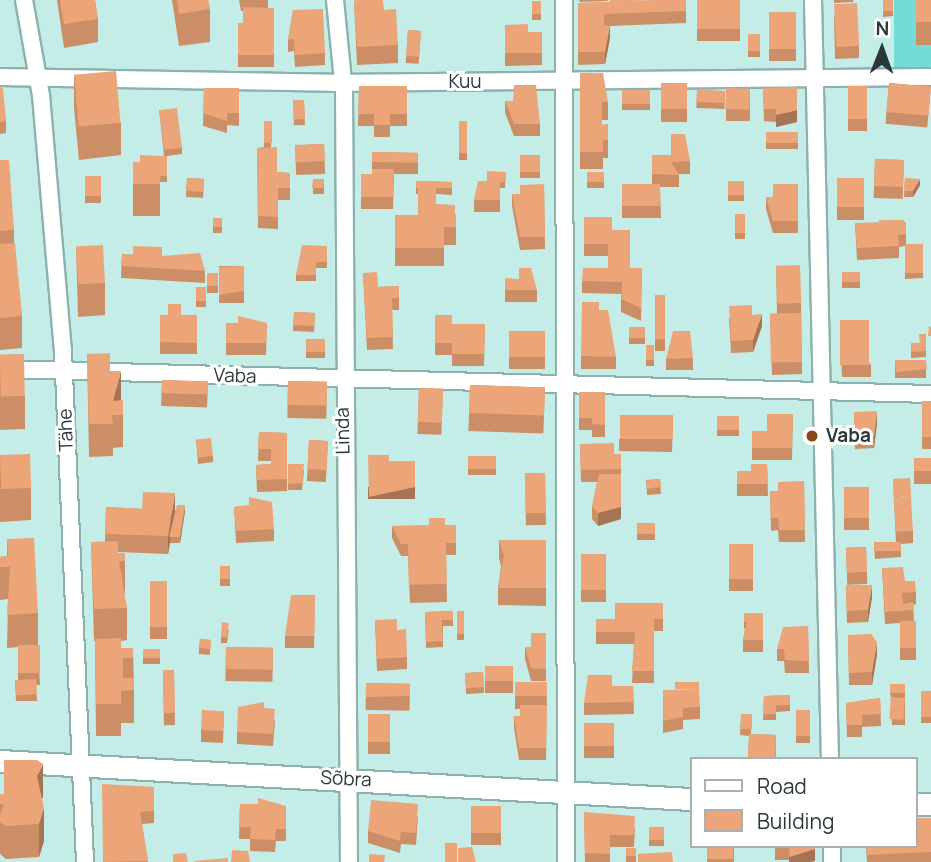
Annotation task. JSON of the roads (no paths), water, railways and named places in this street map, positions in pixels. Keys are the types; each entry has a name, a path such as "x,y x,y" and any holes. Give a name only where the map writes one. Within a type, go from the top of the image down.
{"street":[{"name":"Tähe","path":"24,0 37,78 64,371 85,862"},
{"name":"Linda","path":"335,0 343,82 349,862"},
{"path":"564,0 566,862"},
{"path":"813,0 830,757"},
{"name":"Kuu","path":"0,77 343,82 931,77"},
{"name":"Vaba","path":"0,369 822,394 931,394"},
{"name":"Sõbra","path":"0,761 690,799"}],"place":[{"name":"Vaba","path":"812,436"}]}
